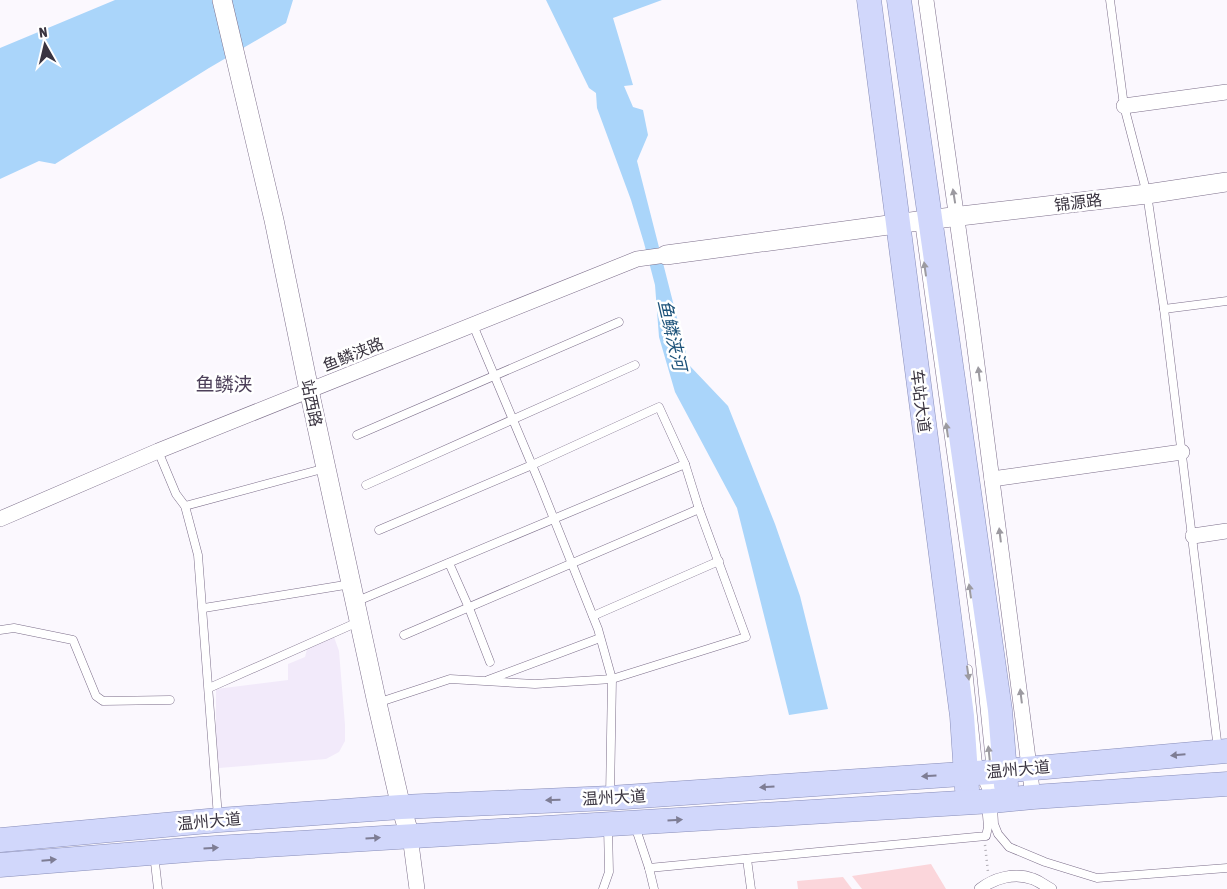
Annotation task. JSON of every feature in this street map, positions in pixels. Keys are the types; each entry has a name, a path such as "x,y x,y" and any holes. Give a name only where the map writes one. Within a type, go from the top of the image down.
{"main road":[{"name":"车站大道","path":"868,0 912,220 1000,710 985,772 989,801"},
{"name":"车站大道","path":"899,0 912,220 962,716 985,772 989,801"},
{"name":"温州大道","path":"0,840 219,820 401,807 610,798 985,772 1223,751"},
{"name":"温州大道","path":"0,865 154,852 989,801 1227,784"}],"street":[{"name":"站西路","path":"222,0 274,220 377,703 401,807 410,836"},
{"path":"926,0 957,216 1033,797"},
{"path":"1124,106 1227,92"},
{"name":"锦源路","path":"666,255 912,220 1146,194 1227,182"},
{"name":"鱼鳞浃路","path":"0,519 158,451 637,259 666,255"},
{"path":"992,479 1182,452"},
{"path":"1192,536 1227,531"},
{"path":"410,836 417,889"},
{"path":"980,889 989,882 1010,876 1032,879 1051,889"}],"lane":[{"path":"1110,0 1124,106 1146,194 1164,310 1192,536 1223,751"},
{"path":"1164,310 1227,301"},
{"path":"357,435 619,322"},
{"path":"473,325 593,616 612,679 610,798"},
{"path":"366,485 635,365"},
{"path":"377,703 450,680 536,684 612,679 746,637 699,510 685,464 659,407 532,465 379,530"},
{"path":"158,451 176,494 185,506 198,555 204,608 219,820"},
{"path":"204,608 353,593 449,563 685,464"},
{"path":"185,506 326,468"},
{"path":"404,635 699,510"},
{"path":"593,616 719,561"},
{"path":"449,563 490,662"},
{"path":"209,688 359,621"},
{"path":"0,630 14,628 73,640 96,696 103,701 170,700"},
{"path":"484,681 600,638"},
{"path":"967,662 985,772"},
{"path":"649,868 986,836 989,801"},
{"path":"989,801 998,834 1010,847 1045,862 1097,878 1227,868"},
{"path":"633,822 649,868 654,889"},
{"path":"603,889 609,872 608,824"},
{"path":"154,852 158,889"},
{"path":"747,859 751,889"}],"path":[{"path":"986,836 984,848 989,882"}],"shaded area":[{"path":"334,637 339,651 345,725 345,741 339,752 326,759 219,768 216,735 216,689 288,680 288,664 305,657 307,649"},
{"path":"931,864 946,889 862,889 852,876"},
{"path":"843,877 852,889 798,889 797,881"}],"water":[{"path":"115,0 293,0 286,23 209,68 55,164 39,161 0,179 0,48"},
{"name":"鱼鳞浃河","path":"546,0 662,0 613,18 633,85 624,86 633,107 643,110 648,135 637,161 689,365 728,406 775,524 800,596 828,709 789,715 737,508 675,392 659,337 655,285 644,243 631,200 597,108 596,93 589,88"}],"district":[{"name":"鱼鳞浃","path":"224,384"}]}
